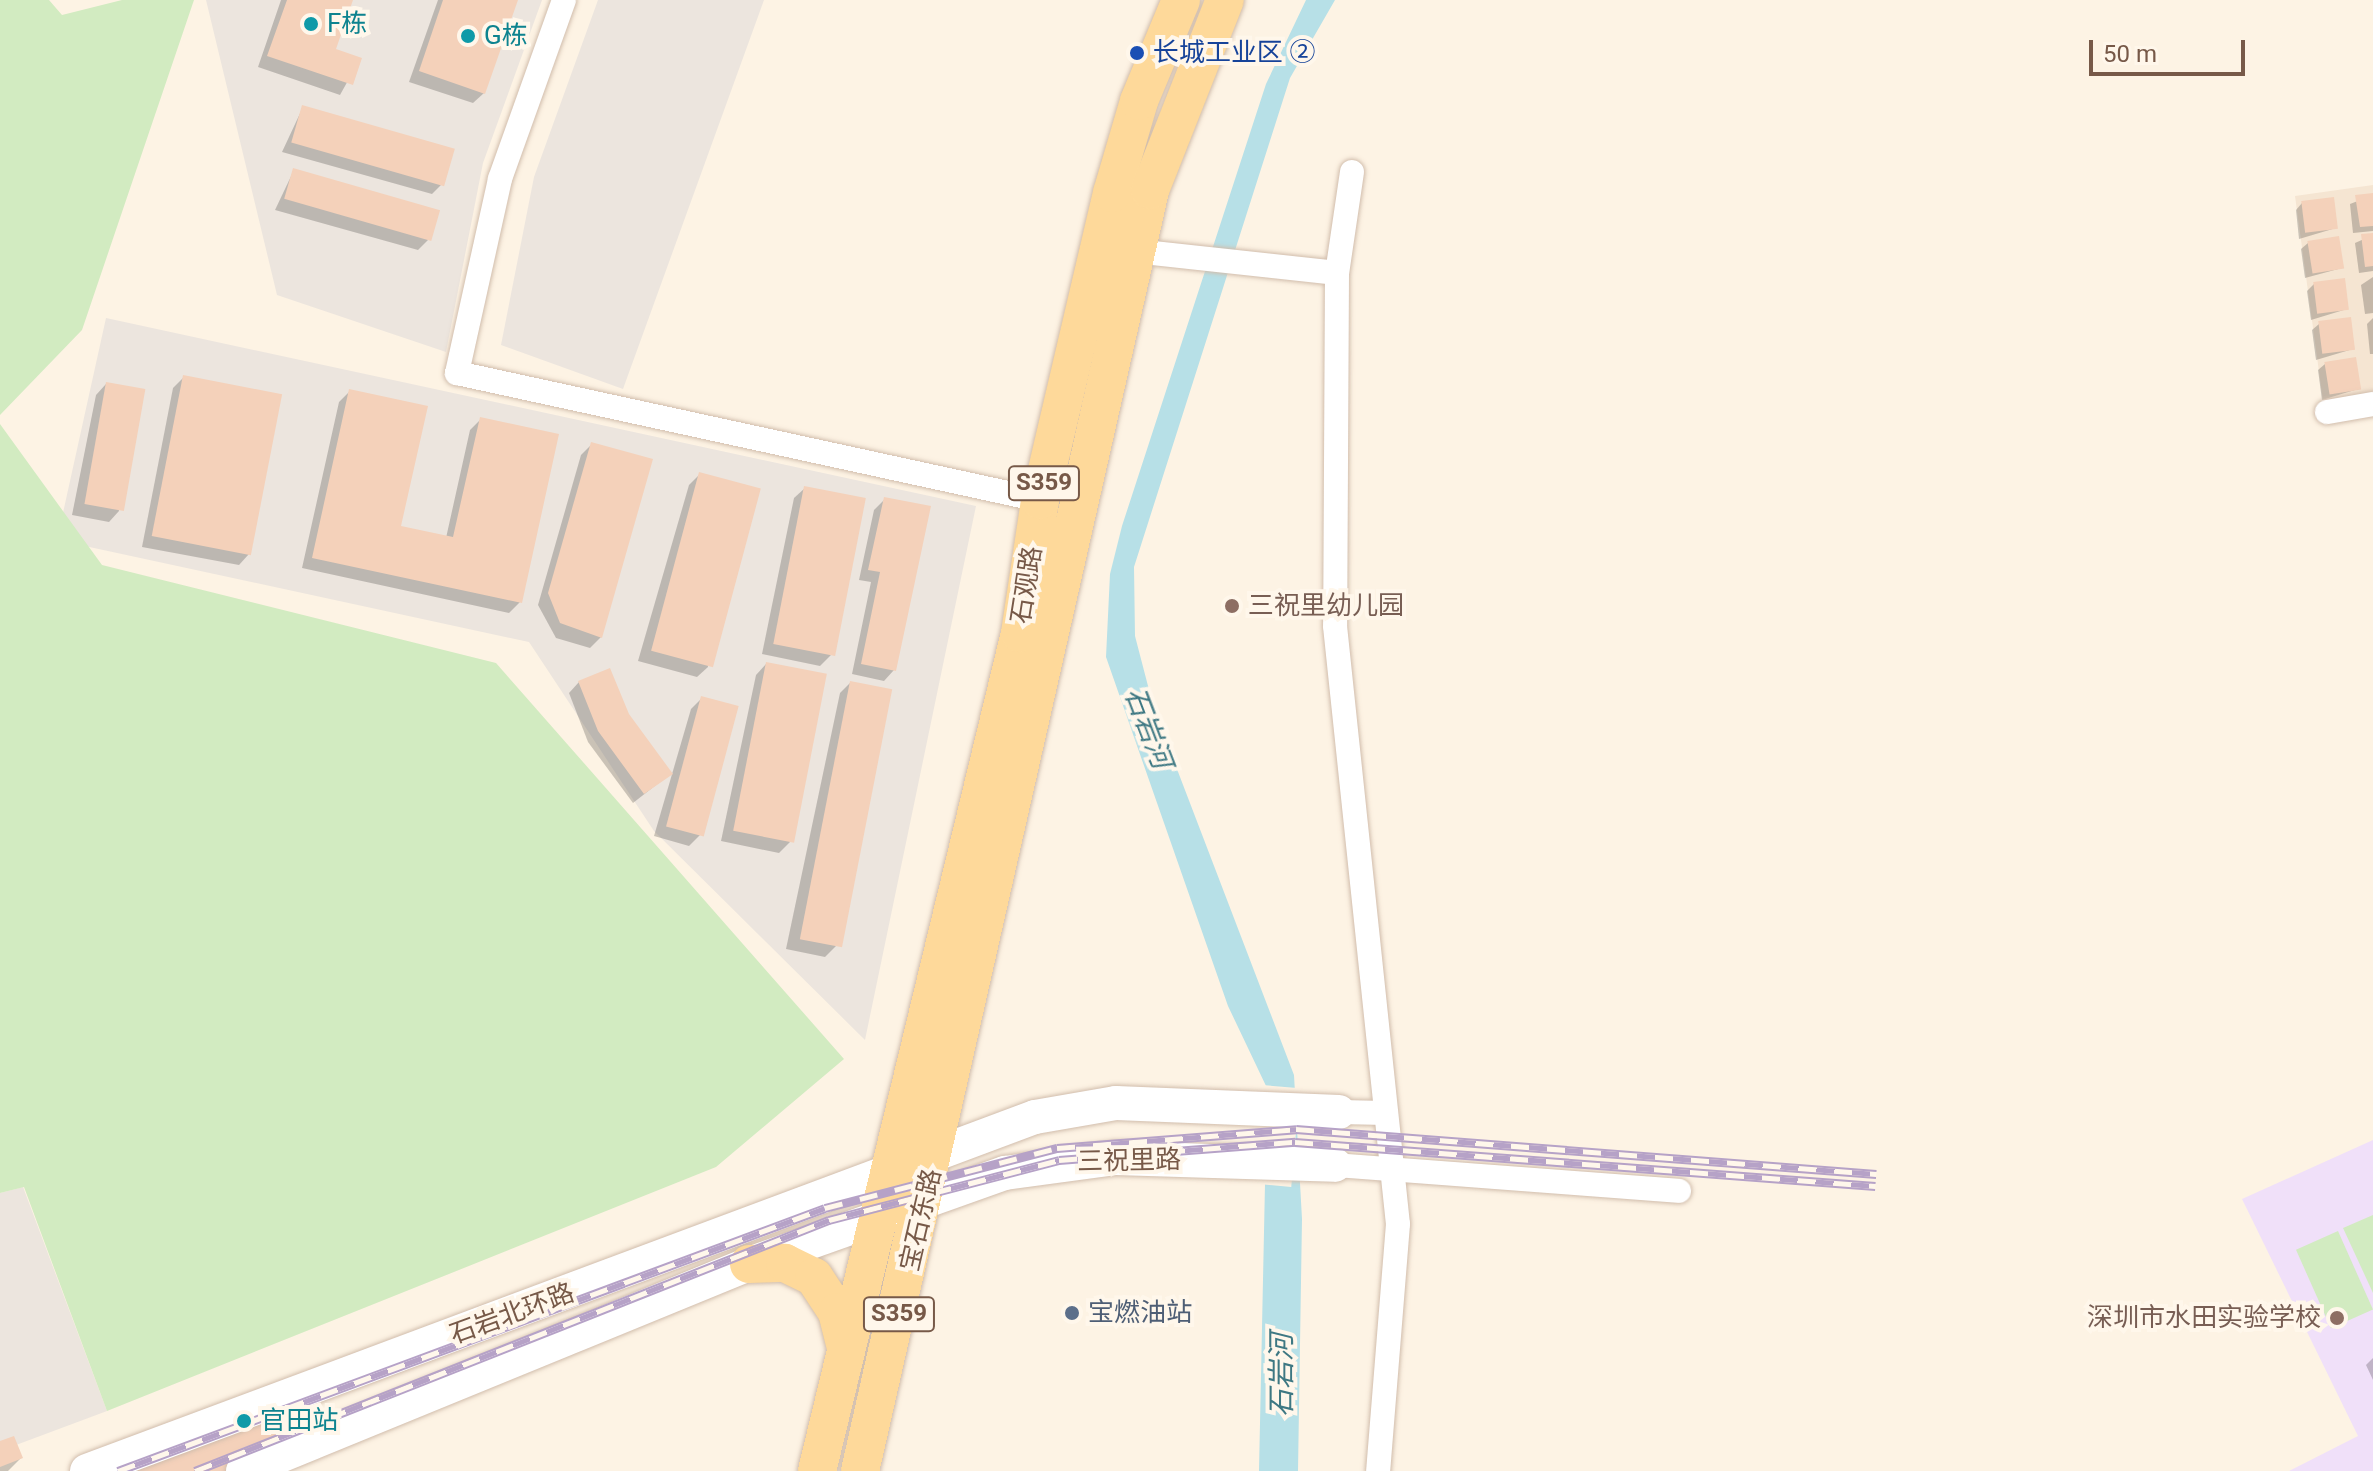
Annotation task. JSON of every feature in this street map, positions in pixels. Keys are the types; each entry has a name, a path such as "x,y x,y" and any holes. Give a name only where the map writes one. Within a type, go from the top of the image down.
{"main road":[{"name":"石观路","path":"889,1175 1020,633 1040,500 1112,193 1139,101 1181,0"},
{"name":"石观路","path":"936,1156 1135,251 1174,113 1225,0"},
{"name":"三祝里路","path":"936,1156 1078,1108 1248,1107 1329,1112"},
{"name":"石岩北环路","path":"87,1471 936,1156"},
{"name":"宝石东路","path":"860,1471 936,1156"},
{"name":"三祝里路","path":"927,1197 1072,1161 1244,1160 1327,1164"},
{"name":"宝石东路","path":"817,1471 845,1344 889,1175"},
{"name":"石岩北环路","path":"243,1471 749,1264 927,1197"},
{"path":"749,1264 785,1263 814,1277 837,1312 845,1344"}],"street":[{"path":"564,0 500,179 457,373 1040,500"},
{"path":"1352,172 1337,273 1337,688 1398,1224 1378,1471"},
{"path":"1135,251 1337,273"},
{"path":"2327,412 2373,404"},
{"path":"1329,1112 1386,1113"},
{"path":"1327,1164 1679,1191"}],"shaded area":[{"path":"206,0 542,0 483,163 446,352 277,295"},
{"path":"598,0 764,0 623,389 501,345 534,177"},
{"path":"2373,185 2373,394 2323,401 2295,196"},
{"path":"106,318 976,506 865,1040 654,831 529,642 57,540"},
{"name":"深圳市水田实验学校","path":"2373,1140 2373,1471 2289,1471 2358,1436 2242,1199"},
{"path":"23,1187 107,1411 0,1451 0,1193"}],"green space":[{"path":"0,0 49,0 62,15 122,0 194,0 82,330 0,415"},
{"path":"0,424 102,565 496,663 844,1059 716,1167 107,1411 24,1187 0,1193"},
{"path":"2373,1215 2373,1293 2343,1228"},
{"path":"2338,1231 2373,1310 2331,1328 2296,1250"}],"water":[{"name":"石岩河","path":"1306,0 1335,0 1290,78 1134,567 1135,636 1154,709 1294,1075 1302,1219 1298,1471 1259,1471 1267,1088 1228,1006 1106,657 1110,574 1122,526 1266,84"}],"pier":[{"path":"1262,1085 1300,1088 1291,1187 1253,1184"}],"building":[{"name":"F栋","path":"287,0 353,0 336,49 362,58 353,85 267,56"},
{"name":"G栋","path":"443,0 518,0 485,94 419,71"},
{"path":"302,105 455,149 444,186 291,142"},
{"path":"293,168 440,210 431,241 284,199"},
{"path":"2373,193 2373,226 2360,227 2355,195"},
{"path":"2334,197 2338,229 2305,233 2301,201"},
{"path":"2373,233 2373,266 2365,267 2361,234"},
{"path":"2339,236 2344,269 2313,274 2307,241"},
{"path":"2345,278 2349,310 2317,314 2313,282"},
{"path":"2351,317 2355,350 2322,354 2318,321"},
{"path":"2356,357 2361,390 2330,395 2324,362"},
{"path":"183,375 282,394 251,555 152,536"},
{"path":"106,382 145,389 124,511 84,504"},
{"path":"349,389 428,406 401,526 453,537 480,417 559,434 522,603 312,558"},
{"path":"591,442 653,459 602,638 560,623 548,593"},
{"path":"699,472 761,489 713,667 651,651"},
{"path":"804,486 866,498 835,656 773,644"},
{"path":"884,497 931,506 896,671 861,664 880,572 868,570"},
{"path":"766,662 827,674 794,843 733,831"},
{"path":"610,668 629,714 673,774 644,794 598,731 578,681"},
{"path":"850,681 892,689 842,947 800,939"},
{"path":"701,696 739,706 704,836 666,826"},
{"name":"官田站","path":"272,1394 293,1448 234,1471 79,1471"},
{"path":"14,1436 23,1458 0,1467 0,1441"}],"railway":[{"path":"118,1471 825,1208 1057,1148 1296,1129 1876,1174"},
{"path":"195,1471 829,1220 1059,1160 1295,1142 1875,1186"}],"place":[{"name":"F栋","path":"311,24"},
{"name":"G栋","path":"468,36"},
{"name":"长城工业区 ②","path":"1137,53"},
{"name":"三祝里幼儿园","path":"1232,606"},
{"name":"宝燃油站","path":"1072,1313"},
{"name":"深圳市水田实验学校","path":"2337,1318"},
{"name":"官田站","path":"244,1421"}]}
